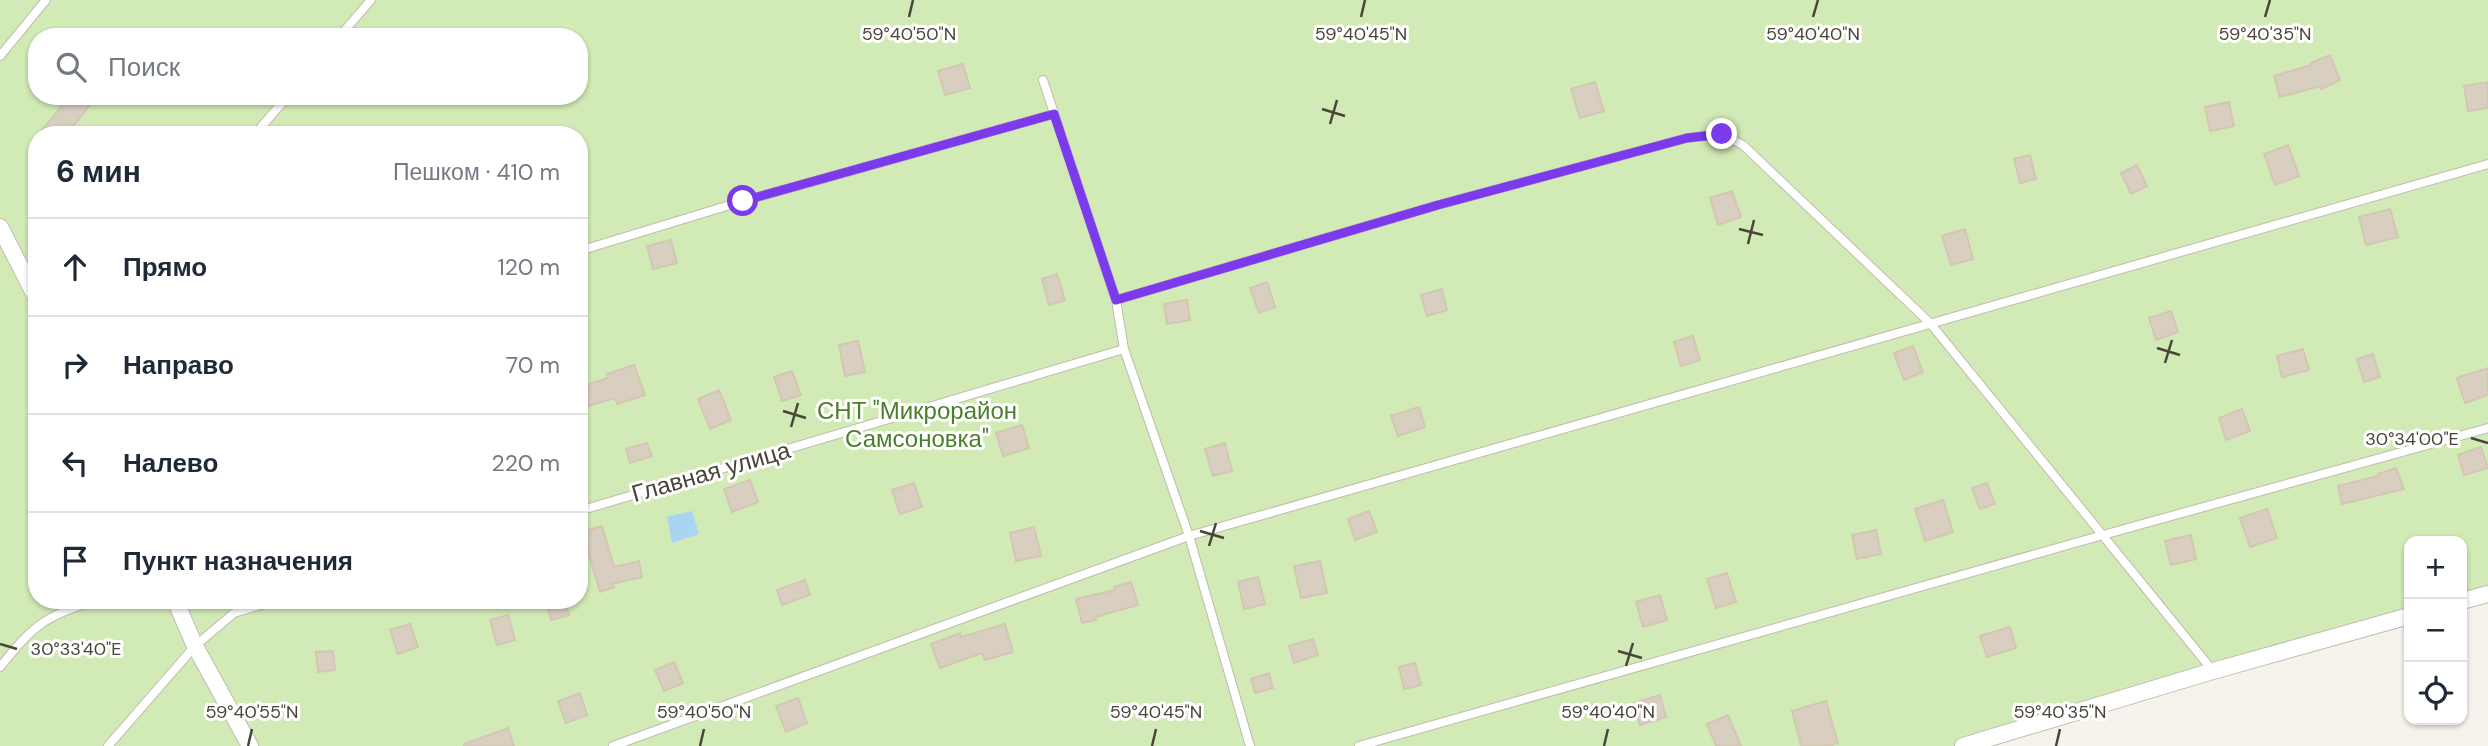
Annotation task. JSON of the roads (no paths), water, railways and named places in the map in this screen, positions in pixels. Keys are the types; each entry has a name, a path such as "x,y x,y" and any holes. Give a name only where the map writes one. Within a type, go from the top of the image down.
{"street":[{"path":"0,228 4,248 28,285"},
{"path":"2467,600 2488,594"},
{"path":"180,609 195,646 250,746"},
{"path":"1963,746 2404,616"}],"lane":[{"path":"0,56 46,0"},
{"path":"347,28 371,0"},
{"path":"1043,80 1116,300 1124,349 1189,536 1250,746"},
{"path":"262,126 280,105"},
{"path":"588,248 743,201 1054,114"},
{"path":"1116,300 1438,205 1687,138 1722,134 1743,145 1930,323 2213,671"},
{"path":"613,746 1189,536 2488,164"},
{"name":"Главная улица","path":"588,508 1124,349"},
{"path":"1359,746 2103,534 2488,428"},
{"path":"0,667 29,631 68,609"},
{"path":"108,746 195,646 234,613 247,609"}],"water":[{"path":"692,511 699,534 672,543 667,517"}],"park label":[{"name":"СНТ \"Микрорайон Самсоновка\"","path":"917,425"}]}
